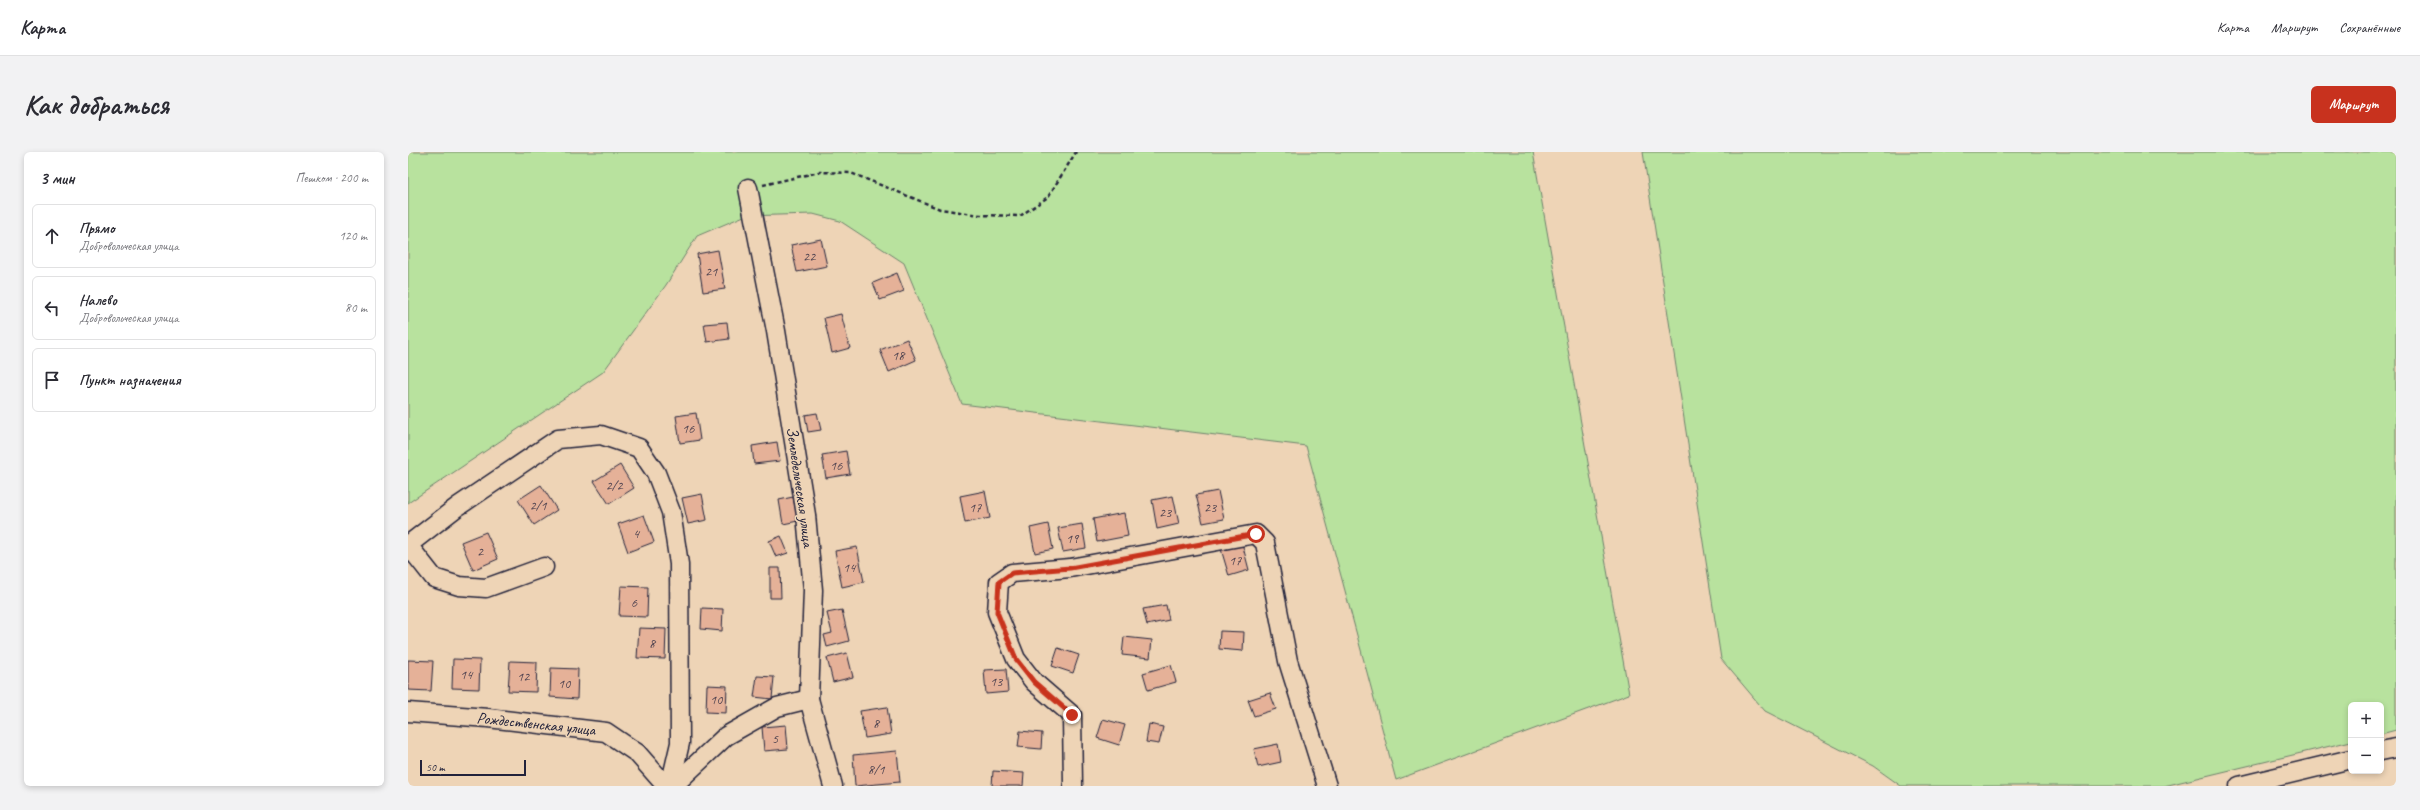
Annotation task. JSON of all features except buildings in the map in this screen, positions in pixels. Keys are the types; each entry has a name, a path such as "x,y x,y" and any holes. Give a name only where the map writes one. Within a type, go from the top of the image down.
{"street":[{"name":"Земледельческая улица","path":"748,188 776,331 806,515 813,590 809,699 833,786"},
{"path":"544,567 486,588 459,586 434,578 408,545 457,507 558,439 601,435 639,448 656,473 671,512 679,564 680,743 670,786"},
{"path":"1073,786 1072,715 1034,682 1016,659 997,612 999,582 1012,573 1070,568 1256,534 1265,544 1288,661 1327,786"},
{"path":"673,786 726,736 777,707 809,699"},
{"name":"Рождественская улица","path":"408,712 488,718 606,732 637,753 666,786"},
{"path":"2384,750 2396,748"},
{"path":"2239,786 2348,760"}],"path":[{"path":"748,188 819,172 851,173 940,209 980,214 1020,216 1048,197 1076,152"}],"green space":[{"path":"408,152 1533,152 1629,694 1396,780 1306,446 962,404 904,263 840,221 813,214 744,216 697,236 666,285 603,372 408,503"},
{"path":"1643,152 2396,152 2396,730 2384,733 2384,702 2348,702 2348,742 2164,786 1901,786 1873,766 1765,711 1721,659"}],"route":[{"path":"1072,715 1062,704 1034,682 1016,659 997,612 999,582 1012,573 1070,568 1246,534 1256,534"}]}
